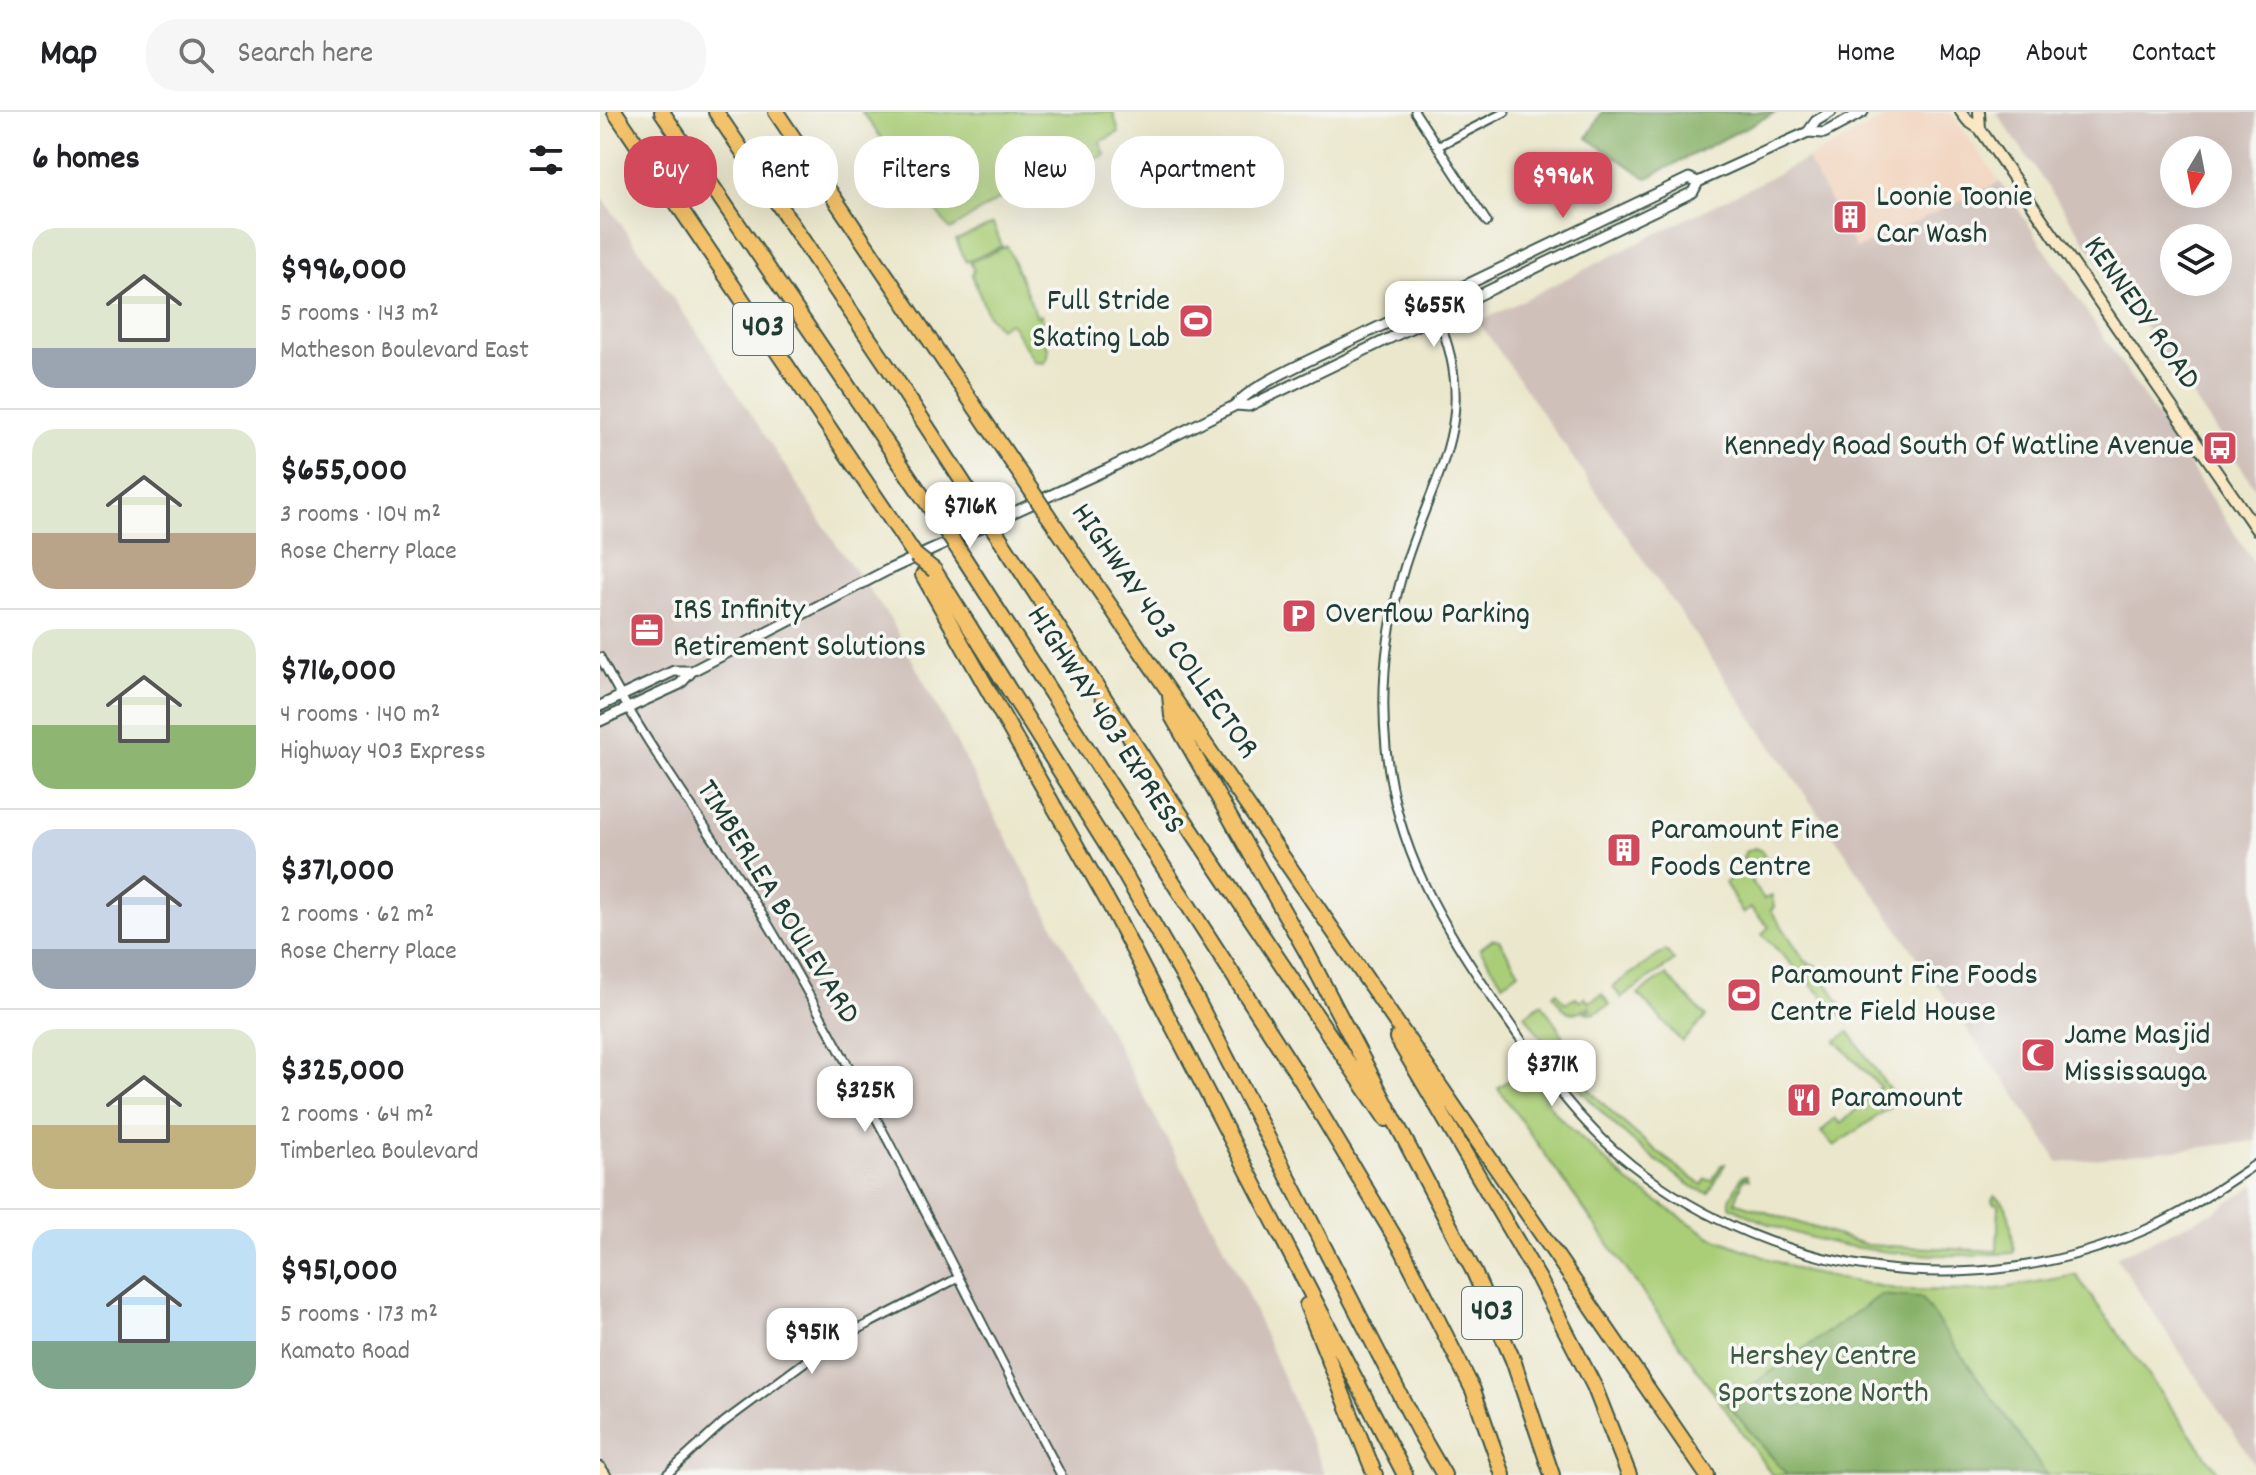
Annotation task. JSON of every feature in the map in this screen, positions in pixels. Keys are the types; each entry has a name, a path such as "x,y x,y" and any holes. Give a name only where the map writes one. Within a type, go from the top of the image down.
{"highway":[{"name":"403","path":"615,112 928,573"},
{"name":"HIGHWAY 403 EXPRESS","path":"662,112 962,555 1299,1077 1403,1251 1473,1390 1503,1475"},
{"name":"HIGHWAY 403 EXPRESS","path":"716,112 1178,810 1414,1159"},
{"name":"HIGHWAY 403 COLLECTOR","path":"776,112 1369,986"},
{"path":"928,573 1112,909 1405,1475"},
{"path":"928,573 1124,873 1199,1004 1444,1475"},
{"path":"1169,692 1172,716 1313,964 1414,1159"},
{"path":"1369,986 1707,1475"},
{"path":"1369,986 1408,1060 1450,1125 1539,1279 1594,1386 1629,1475"},
{"name":"403","path":"1414,1159 1474,1272 1513,1360 1552,1475"},
{"path":"1273,1223 1375,1475"},
{"path":"1675,1426 1715,1475"}],"main road":[{"name":"KENNEDY ROAD","path":"1961,112 1980,129 2256,529"},
{"path":"1979,112 1980,129"},
{"path":"600,1468 605,1475"}],"street":[{"path":"1415,112 1487,222"},
{"path":"1438,146 1505,112"},
{"path":"1808,132 1816,121 1831,112"},
{"path":"1236,405 1249,406 1437,316 1693,192 1698,182 1808,132 1824,133 1863,112"},
{"path":"600,721 680,684 692,671 888,570 1108,469 1236,405 1243,396 1300,365 1689,178 1698,182"},
{"path":"1437,316 1453,362 1453,428 1447,457 1404,566 1386,645 1384,721 1390,776 1407,845 1436,911 1539,1066 1581,1117 1632,1165 1711,1217 1800,1253 1856,1266 1918,1272 2024,1265 2108,1245 2171,1218 2256,1164"},
{"name":"TIMBERLEA BOULEVARD","path":"600,657 626,709 727,858 777,939 1061,1475"},
{"path":"600,706 674,671 692,671"},
{"path":"666,1475 724,1422 829,1344 958,1278"}],"shaded area":[{"path":"1896,112 1950,112 2000,182 1856,249 1807,159"},
{"path":"1996,112 2256,112 2256,489"},
{"path":"1807,159 1856,249 2000,182 2256,565 2256,1141 2059,1163 2010,1087 1479,322"},
{"path":"600,194 710,351 838,547 891,620 1239,1275 1325,1475 600,1475"},
{"path":"2256,1184 2256,1466 2116,1257 2214,1212"}],"green space":[{"path":"862,112 1113,112 1119,132 1100,142 1105,155 1095,159 1095,136 995,136 995,202 950,230 934,208 979,208 979,136 880,136"},
{"path":"1602,112 1776,112 1647,178 1587,138"},
{"path":"993,224 1002,246 966,262 956,240"},
{"path":"1007,246 1037,317 1041,315 1044,323 1038,326 1048,349 1045,363 1035,362 1011,324 999,328 988,315 972,275 974,270 970,262"},
{"path":"1755,848 1762,851 1767,860 1747,874 1764,899 1772,896 1774,907 1771,910 1805,961 1816,966 1851,1020 1849,1023 1762,934 1769,927 1751,908 1743,914 1725,883 1745,867 1743,857 1746,851"},
{"path":"1493,939 1499,940 1519,972 1503,983 1480,949"},
{"path":"1666,950 1674,961 1621,998 1613,986"},
{"path":"1666,975 1706,1017 1682,1042 1638,994"},
{"path":"1557,992 1565,1003 1576,997 1580,1001 1585,997 1589,1002 1602,994 1610,1005 1593,1014 1585,1012 1591,1009 1589,1007 1571,1013 1553,994"},
{"path":"1542,1003 1563,1036 1562,1040 1548,1047 1525,1015"},
{"path":"1849,1032 1898,1102 1834,1146 1821,1132 1835,1118 1841,1124 1880,1087 1836,1041"},
{"path":"1591,1048 1596,1054 1589,1060 1586,1056 1575,1063 1582,1072 1577,1077 1636,1134 1702,1185 1706,1179 1712,1181 1721,1165 1725,1164 1709,1193 1690,1185 1627,1137 1563,1069 1565,1064"},
{"name":"Hershey Centre Sportszone North","path":"1526,1068 1555,1113 1628,1182 1711,1237 1804,1272 1900,1290 1986,1291 2076,1275 2220,1475 1772,1475 1498,1088"},
{"path":"1747,1175 1749,1179 1744,1178 1735,1202 1867,1245 1997,1251 1999,1204 1993,1203 1995,1196 2001,1199 2008,1212 2014,1250 2013,1253 1977,1255 1904,1253 1832,1243 1797,1234 1730,1206 1730,1199 1742,1176"},
{"path":"1881,1295 1921,1298 2047,1475 1787,1475 1726,1403"}],"place":[{"name":"Loonie Toonie Car Wash","path":"1850,217"},
{"name":"Full Stride Skating Lab","path":"1196,321"},
{"name":"Kennedy Road South Of Watline Avenue","path":"2220,448"},
{"name":"Overflow Parking","path":"1299,616"},
{"name":"IRS Infinity Retirement Solutions","path":"647,630"},
{"name":"Paramount Fine Foods Centre","path":"1624,850"},
{"name":"Paramount Fine Foods Centre Field House","path":"1744,995"},
{"name":"Jame Masjid Mississauga","path":"2038,1055"},
{"name":"Paramount","path":"1804,1100"}]}
